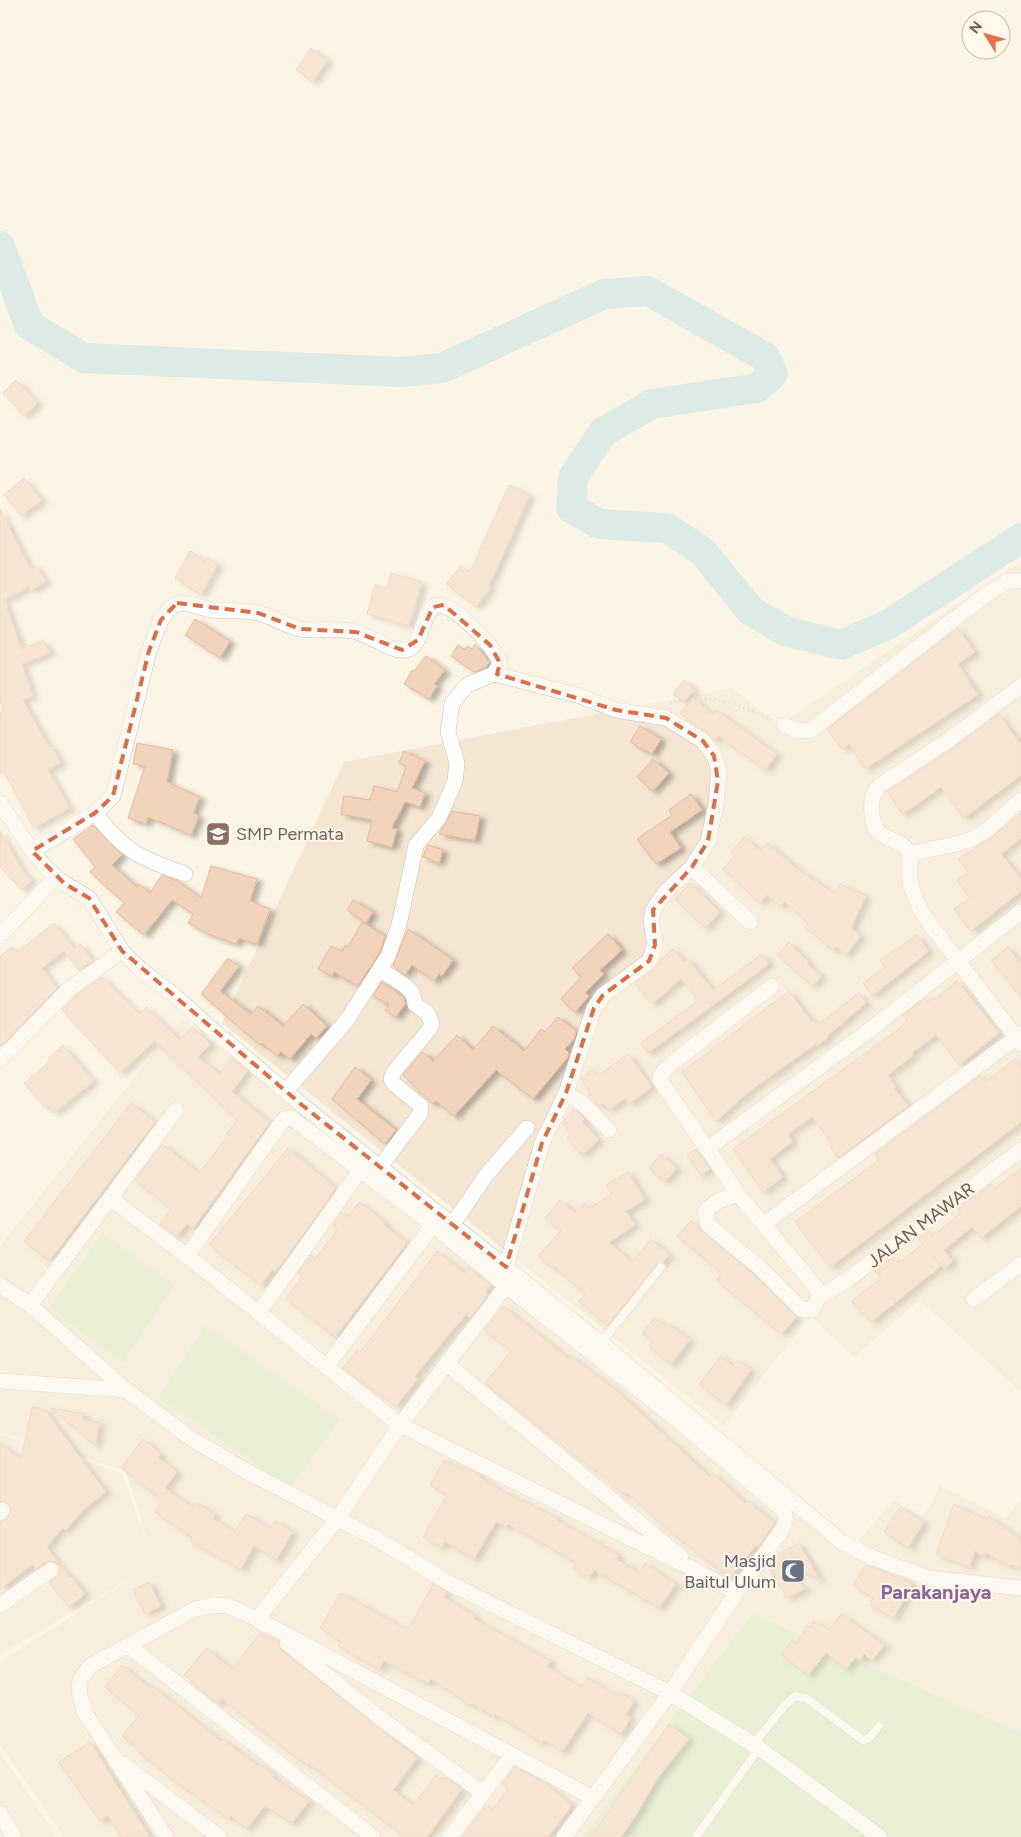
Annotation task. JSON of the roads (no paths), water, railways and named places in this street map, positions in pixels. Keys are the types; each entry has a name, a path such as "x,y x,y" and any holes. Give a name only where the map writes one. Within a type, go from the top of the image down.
{"street":[{"path":"784,725 802,732 818,725 987,594 1008,581 1021,581"},
{"path":"32,852 108,803 116,789 149,651 161,620 172,606 178,603 212,610 258,613 300,629 356,632 393,649 402,650 418,640 433,607 444,605 490,645 500,663 494,674"},
{"path":"286,1091 347,1020 381,970 399,925 416,845 439,818 455,781 457,763 448,732 452,703 466,685 494,674 580,696 616,710 660,716 679,724 704,742 710,749 717,764 718,790 708,841 692,866 666,891 653,910 651,920 655,945 649,961 603,995 594,1008 566,1092 542,1143 506,1267"},
{"path":"764,1224 1020,1038 927,920 913,894 909,878 910,854 901,842 883,836 876,830 872,804 876,789 947,741 1021,686"},
{"path":"910,854 953,845 973,838 989,828 1021,800"},
{"path":"2,811 32,852 56,877 70,888 89,898 122,951 379,1168 601,1343 850,1547 904,1571 928,1578 1021,1588"},
{"path":"95,813 114,838 129,850 143,858 185,874"},
{"path":"692,866 750,922"},
{"path":"0,936 56,877"},
{"path":"708,1148 863,1035 1021,912"},
{"path":"0,1060 68,990 122,951"},
{"path":"379,1168 420,1114 421,1106 394,1084 391,1079 395,1070 432,1024 428,1014 415,1004 413,994 407,987 381,970"},
{"path":"772,986 657,1076 738,1194 818,1290 819,1297"},
{"path":"566,1092 583,1104 609,1130"},
{"path":"30,1305 176,1110"},
{"path":"188,1256 281,1123 286,1118 292,1118 300,1122 433,1225 506,1286 675,1418 783,1510 786,1516 786,1524 736,1593 670,1693 564,1837"},
{"path":"452,1225 487,1174 527,1128"},
{"name":"JALAN MAWAR","path":"738,1194 709,1206 705,1212 708,1225 759,1268 801,1309 812,1310 819,1297 844,1282 1021,1150"},
{"path":"259,1312 360,1169"},
{"path":"111,1199 188,1256 400,1425 695,1570 736,1593"},
{"path":"326,1367 433,1225"},
{"path":"974,1299 1021,1264"},
{"path":"0,1286 30,1305 126,1390 192,1439 223,1458 338,1518 451,1584 670,1693 756,1746 880,1837"},
{"path":"257,1619 338,1518 400,1425 506,1286"},
{"path":"447,1364 652,1531 695,1570"},
{"path":"0,1381 126,1390"},
{"path":"0,1605 51,1570"},
{"path":"166,1837 114,1757 93,1729 85,1713 79,1691 80,1680 90,1666 186,1613 204,1606 228,1606 257,1619 593,1798"},
{"path":"257,1619 380,1718 484,1793"},
{"path":"129,1646 373,1837"},
{"path":"450,1837 512,1755"},
{"path":"114,1757 219,1837"},
{"path":"0,1813 14,1837"}],"lane":[{"path":"601,1343 661,1267"},
{"path":"696,1837 756,1746 785,1705 795,1696 800,1696 863,1740 869,1738 879,1726"}],"waterway":[{"path":"0,246 29,325 84,358 401,372 442,368 604,294 648,291 765,357 773,374 757,388 652,404 603,432 573,477 571,508 599,524 667,528 702,551 751,611 785,631 841,645 889,624 1021,538"}],"place":[{"name":"SMP Permata","path":"218,834"},
{"name":"Masjid Baitul Ulum","path":"793,1571"}],"district":[{"name":"Parakanjaya","path":"936,1592"}]}
